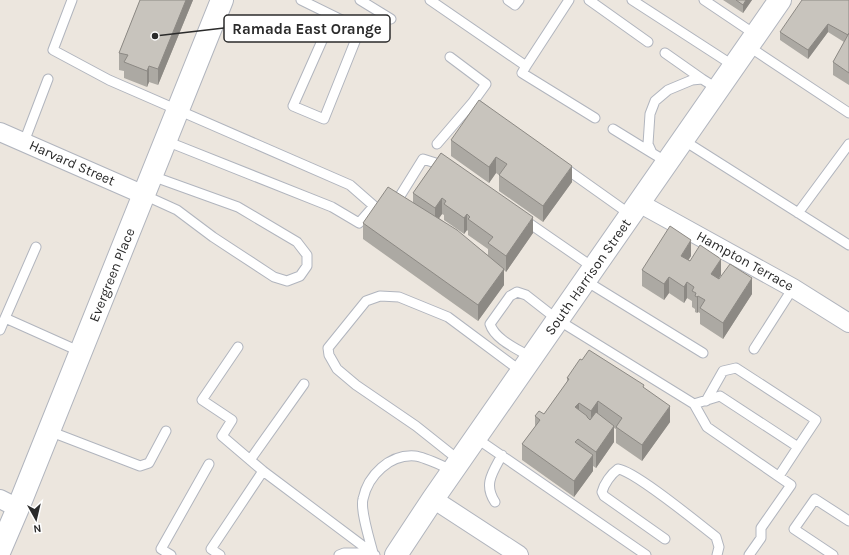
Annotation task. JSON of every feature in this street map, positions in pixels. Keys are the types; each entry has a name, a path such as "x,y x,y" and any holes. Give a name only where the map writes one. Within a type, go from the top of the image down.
{"main road":[{"name":"Evergreen Place","path":"0,550 9,504 49,431 222,0"},
{"name":"South Harrison Street","path":"396,555 433,499 454,461 476,438 522,364 558,320 635,209 660,158 683,140 710,84 734,66 780,0"}],"street":[{"name":"Harvard Street","path":"0,132 24,142 148,185"},
{"name":"Hampton Terrace","path":"635,209 793,288 849,323"},
{"path":"433,499 519,555"}],"lane":[{"path":"72,0 53,50 109,80 350,184 374,206 359,224 332,207 166,141"},
{"path":"301,0 360,29 324,119 293,106 333,16"},
{"path":"360,0 391,19"},
{"path":"430,0 526,66"},
{"path":"508,0 516,5 519,0"},
{"path":"569,0 522,73 595,118"},
{"path":"589,0 648,42"},
{"path":"632,0 734,66"},
{"path":"704,0 752,40 849,113"},
{"path":"665,53 710,84"},
{"path":"437,144 473,102 486,84 450,57"},
{"path":"24,142 48,79"},
{"path":"660,158 648,144 650,114 655,101 668,90 692,80 710,84"},
{"path":"473,102 492,116"},
{"path":"613,130 660,158"},
{"path":"683,140 849,245"},
{"path":"798,214 849,144"},
{"path":"400,196 423,159 447,166 453,171"},
{"path":"556,162 635,209"},
{"path":"148,185 238,207 297,242 307,255 307,266 300,276 287,281 274,277 213,237 177,210 148,185"},
{"path":"518,215 590,274 703,353"},
{"path":"0,330 36,247"},
{"path":"754,349 793,288"},
{"path":"522,364 500,338 492,331 490,324 510,296 517,292 526,295 558,320 694,404 707,427 791,485 760,528 761,538 749,555"},
{"path":"454,461 416,426 356,385 337,369 329,355 328,348 366,302 380,296 399,297 448,317 522,364"},
{"path":"5,318 81,352"},
{"path":"238,347 202,400 232,420 222,436 263,471 374,554"},
{"path":"706,401 723,371 736,368 816,420 779,476"},
{"path":"250,460 304,384"},
{"path":"694,404 720,396 798,446"},
{"path":"49,431 140,466 148,463 166,431"},
{"path":"476,438 646,555"},
{"path":"495,502 491,496 489,488 490,479 502,455"},
{"path":"374,554 364,515 362,500 370,481 382,466 399,457 416,456 454,461"},
{"path":"171,555 161,549 209,464"},
{"path":"665,539 604,496 602,492 603,488 614,472 618,469 623,470 646,485 716,537 719,547 717,555"},
{"path":"220,555 211,549 263,471"},
{"path":"833,555 794,529 815,499 849,521"},
{"path":"339,555 344,553 374,554"}],"building":[{"path":"140,0 186,0 158,69 149,66 147,71 124,62 128,55 119,53"},
{"path":"736,0 746,0 743,5"},
{"path":"802,0 849,0 848,35 828,24 808,50 780,32"},
{"path":"849,33 849,73 833,62"},
{"path":"479,100 572,166 543,206 499,175 507,164 496,157 489,167 451,140"},
{"path":"441,153 533,217 506,256 488,243 493,237 468,219 470,217 467,214 464,218 444,204 446,201 442,198 435,208 413,193"},
{"path":"388,187 457,230 504,269 478,305 363,223"},
{"path":"670,226 691,240 681,256 690,261 700,245 721,259 711,274 719,279 730,264 752,278 723,323 700,308 705,300 695,296 696,293 692,291 694,287 687,282 684,287 669,277 664,284 642,270"},
{"path":"589,350 644,385 643,387 670,406 642,445 616,427 622,418 598,401 591,411 579,403 575,407 590,420 596,412 614,426 596,452 578,439 575,442 593,455 574,481 522,444 540,420 535,416 539,411 544,414 569,379 567,378 580,359 582,360"}],"place":[{"name":"Ramada East Orange","path":"155,36"}]}
